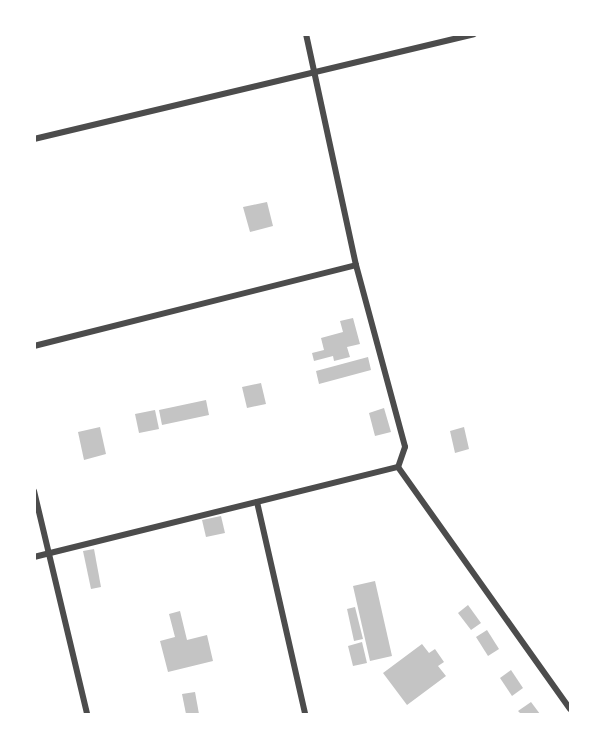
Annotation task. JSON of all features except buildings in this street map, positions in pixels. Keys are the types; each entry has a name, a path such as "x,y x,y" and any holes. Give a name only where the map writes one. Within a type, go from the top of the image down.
{"street":[{"path":"306,34 356,265 405,447 398,467"},
{"path":"34,139 474,34"},
{"path":"34,346 356,265"},
{"path":"34,557 398,467"},
{"path":"398,467 570,710"},
{"path":"34,491 87,714"},
{"path":"257,502 305,714"}]}
